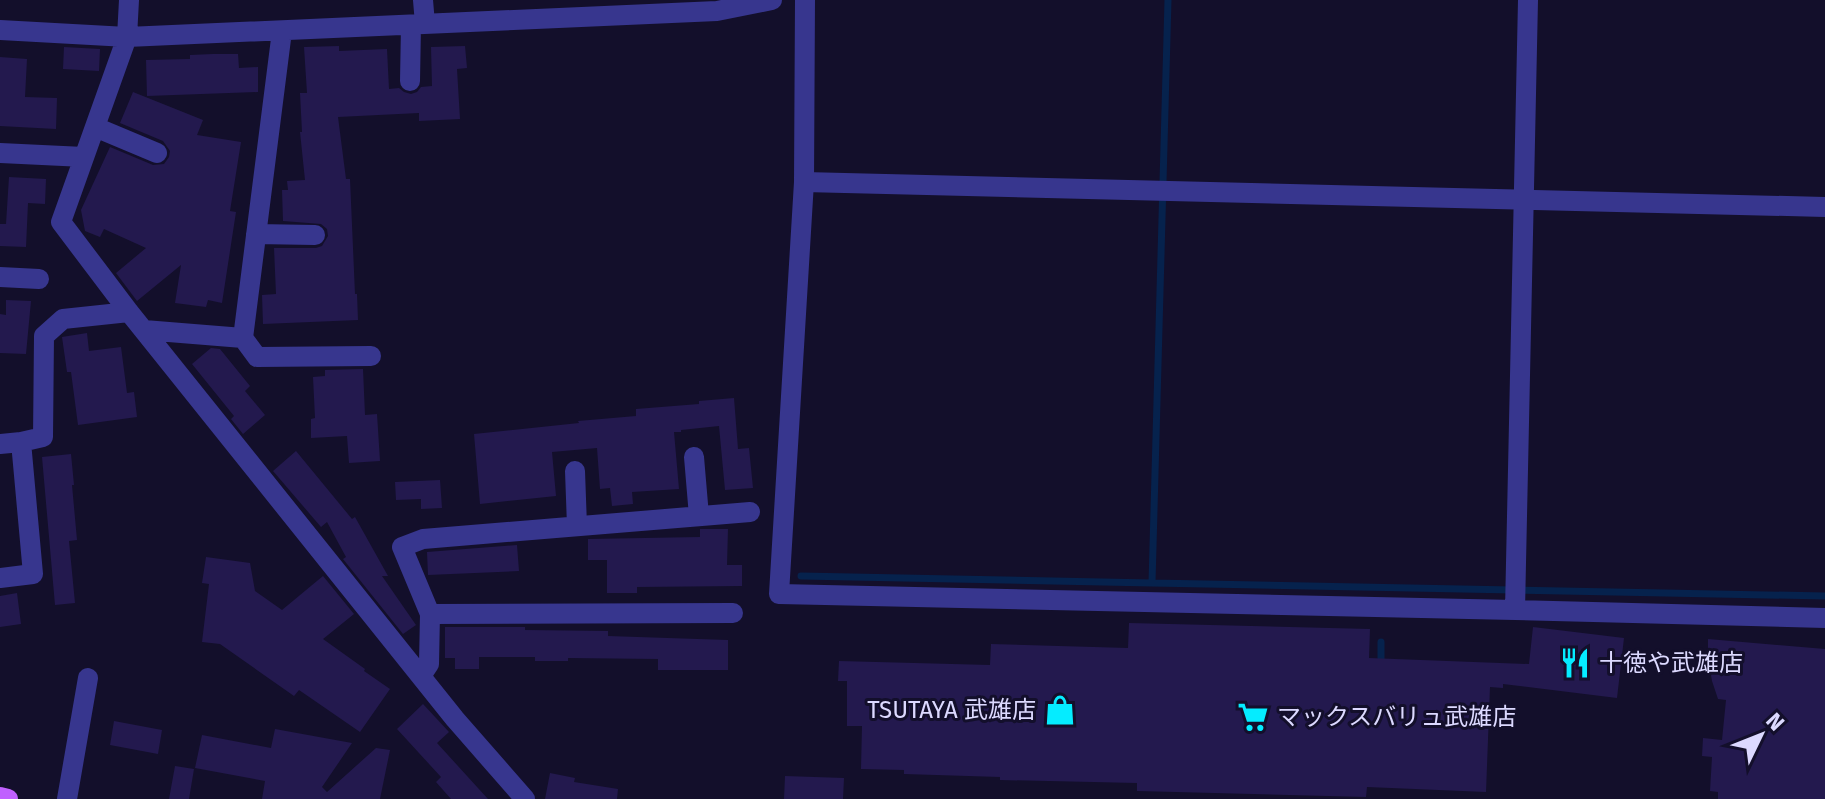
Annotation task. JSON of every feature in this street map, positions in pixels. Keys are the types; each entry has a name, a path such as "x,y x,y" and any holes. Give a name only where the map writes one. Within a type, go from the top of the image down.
{"main road":[{"path":"0,797 8,799"}],"street":[{"path":"129,0 127,37 61,222 129,312 455,719 525,799"},
{"path":"410,81 423,0"},
{"path":"0,30 127,37 282,31 418,25 669,6 717,11 772,0"},
{"path":"805,0 804,182 779,594 1825,618"},
{"path":"1515,610 1528,0"},
{"path":"282,31 243,338 257,357 371,356"},
{"path":"95,127 157,153"},
{"path":"0,153 84,157"},
{"path":"804,182 1825,207"},
{"path":"256,234 315,235"},
{"path":"0,277 39,279"},
{"path":"0,578 33,574 10,443 43,437 44,336 63,319 129,312"},
{"path":"144,330 243,338"},
{"path":"694,457 699,516"},
{"path":"575,471 577,526"},
{"path":"421,676 429,664 430,614 402,547 423,539 750,512"},
{"path":"430,614 733,613"},
{"path":"67,799 88,678"}],"building":[{"path":"339,46 339,51 387,49 389,89 399,88 411,94 421,87 432,86 431,47 465,46 467,68 457,69 460,119 419,121 419,113 338,117 346,179 350,179 358,320 263,324 262,295 276,294 274,248 316,248 322,246 328,236 327,229 321,224 283,221 282,190 288,190 287,181 305,180 300,132 300,93 307,93 304,47"},
{"path":"64,47 100,49 99,71 63,69"},
{"path":"238,54 239,68 258,67 258,92 147,96 146,60"},
{"path":"0,57 27,59 25,97 57,98 56,129 0,126"},
{"path":"133,92 203,120 197,135 241,142 230,211 236,212 222,303 208,300 206,307 175,303 181,265 137,301 116,273 146,248 104,229 100,237 85,231 81,210 110,147 153,165 164,164 169,157 170,151 163,141 120,123"},
{"path":"9,177 46,179 45,204 28,203 26,247 0,246 0,224 6,224"},
{"path":"6,300 31,301 26,354 0,353 0,314 6,315"},
{"path":"87,333 89,351 121,347 127,393 134,392 137,417 78,425 71,372 67,372 62,337"},
{"path":"211,348 220,349 250,386 245,391 265,415 243,434 231,419 234,416 192,364"},
{"path":"363,369 365,415 377,414 380,461 349,463 347,436 311,438 311,419 315,418 313,377 325,376 325,370"},
{"path":"734,398 738,449 749,448 753,488 725,490 719,426 674,432 679,489 632,492 633,504 612,506 610,488 600,489 597,448 552,452 556,496 480,504 474,434 636,416 636,409"},
{"path":"296,451 352,519 355,517 388,576 382,576 416,625 403,634 343,559 346,557 327,522 321,527 273,471"},
{"path":"71,454 77,540 69,541 75,603 55,605 42,457"},
{"path":"440,480 442,508 421,509 421,499 396,500 395,482"},
{"path":"700,529 728,529 727,565 742,565 742,586 637,587 637,593 607,593 607,560 588,560 588,539 700,537"},
{"path":"517,545 519,571 428,575 427,552"},
{"path":"206,557 250,563 255,591 282,610 323,576 354,614 323,639 390,689 360,732 299,690 294,696 220,644 202,642 209,584 202,583"},
{"path":"17,593 21,624 0,627 0,596"},
{"path":"1129,623 1370,629 1369,658 1529,664 1533,627 1624,638 1617,698 1503,684 1503,688 1490,687 1486,792 1367,787 1366,797 1137,791 1137,783 1000,780 1000,777 904,774 904,770 861,769 862,726 847,726 847,681 838,681 839,661 990,665 991,644 1128,648"},
{"path":"445,627 525,627 525,630 608,631 608,636 728,640 728,670 658,670 658,659 568,658 568,661 535,661 535,657 479,657 479,669 455,669 455,658 445,658"},
{"path":"1708,639 1825,649 1825,799 1718,799 1718,792 1710,791 1712,757 1702,756 1703,738 1722,740 1726,700 1718,699 1712,681"},
{"path":"423,704 449,732 437,743 488,799 451,799 436,782 441,777 397,729"},
{"path":"114,721 162,730 158,754 110,745"},
{"path":"275,729 352,743 322,787 327,792 376,748 390,750 380,799 262,799 265,781 195,768 202,735 271,748"},
{"path":"175,766 194,769 189,799 169,799"},
{"path":"550,773 575,778 574,782 618,789 617,799 545,799"},
{"path":"785,776 844,778 843,799 784,799"}],"waterway":[{"path":"1168,0 1152,583 1825,596"},
{"path":"801,576 1152,583"},
{"path":"1381,642 1381,668"}],"place":[{"name":"十徳や武雄店","path":"1575,663"},
{"name":"TSUTAYA 武雄店","path":"1060,710"},
{"name":"マックスバリュ武雄店","path":"1253,717"}]}
